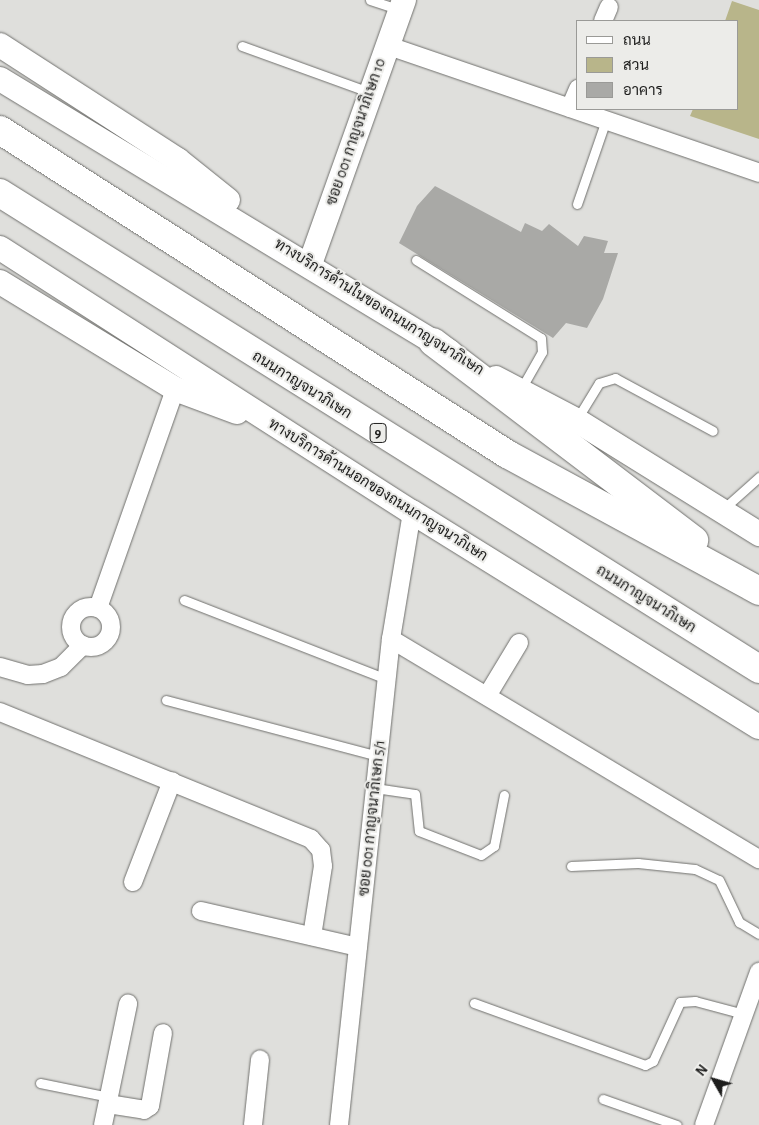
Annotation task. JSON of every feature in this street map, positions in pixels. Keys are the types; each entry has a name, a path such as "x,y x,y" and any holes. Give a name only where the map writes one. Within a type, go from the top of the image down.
{"highway":[{"path":"0,130 507,454 759,590"},
{"name":"ถนนกาญจนาภิเษก","path":"0,193 759,669"},
{"path":"432,342 759,590"}],"main road":[{"name":"ซอย 001 กาญจนาภิเษก 10","path":"306,262 402,5"},
{"path":"0,45 178,160 306,262"},
{"name":"ทางบริการด้านในของถนนกาญจนาภิเษก","path":"0,79 306,262 432,342 520,392 576,420 759,534"},
{"name":"ทางบริการด้านนอกของถนนกาญจนาภิเษก","path":"0,248 412,512 759,727"},
{"path":"0,282 175,389 281,429"}],"street":[{"path":"386,45 759,173"},
{"path":"570,108 576,94"},
{"path":"98,608 175,389"},
{"name":"ซอย 001 กาญจนาภิเษก 5/1","path":"339,1125 391,639 412,512"},
{"path":"84,608 98,608 110,620 109,637 96,646 83,645 72,630 75,616 84,608"},
{"path":"391,639 759,859"},
{"path":"487,696 519,643"},
{"path":"0,667 28,675 43,674 61,667 83,645"},
{"path":"0,712 311,839 321,850 324,866 312,936"},
{"path":"133,882 172,781"},
{"path":"201,911 358,947"},
{"path":"704,1125 759,972"},
{"path":"103,1125 128,1004"},
{"path":"109,1100 144,1110 150,1106 163,1033"},
{"path":"253,1125 260,1059"}],"lane":[{"path":"370,0 402,5"},
{"path":"242,46 370,92"},
{"path":"578,204 606,120"},
{"path":"416,260 541,338 542,352 520,392"},
{"path":"576,420 599,383 614,378 713,431"},
{"path":"722,510 759,477"},
{"path":"184,600 387,679"},
{"path":"166,700 378,756"},
{"path":"375,788 415,794 419,831 481,855 494,846 504,795"},
{"path":"571,866 638,863 695,868 719,880 739,922 759,934"},
{"path":"474,1003 645,1065 653,1061 680,1002 695,1000 744,1014"},
{"path":"40,1083 109,1100"},
{"path":"603,1099 677,1125"}],"green space":[{"path":"732,1 759,10 759,139 690,116 693,110 739,110 739,20 725,20"}],"building":[{"path":"435,186 521,232 525,223 542,231 549,224 578,246 584,236 608,241 604,253 618,253 603,299 587,328 566,323 553,338 399,243 417,206"}]}
